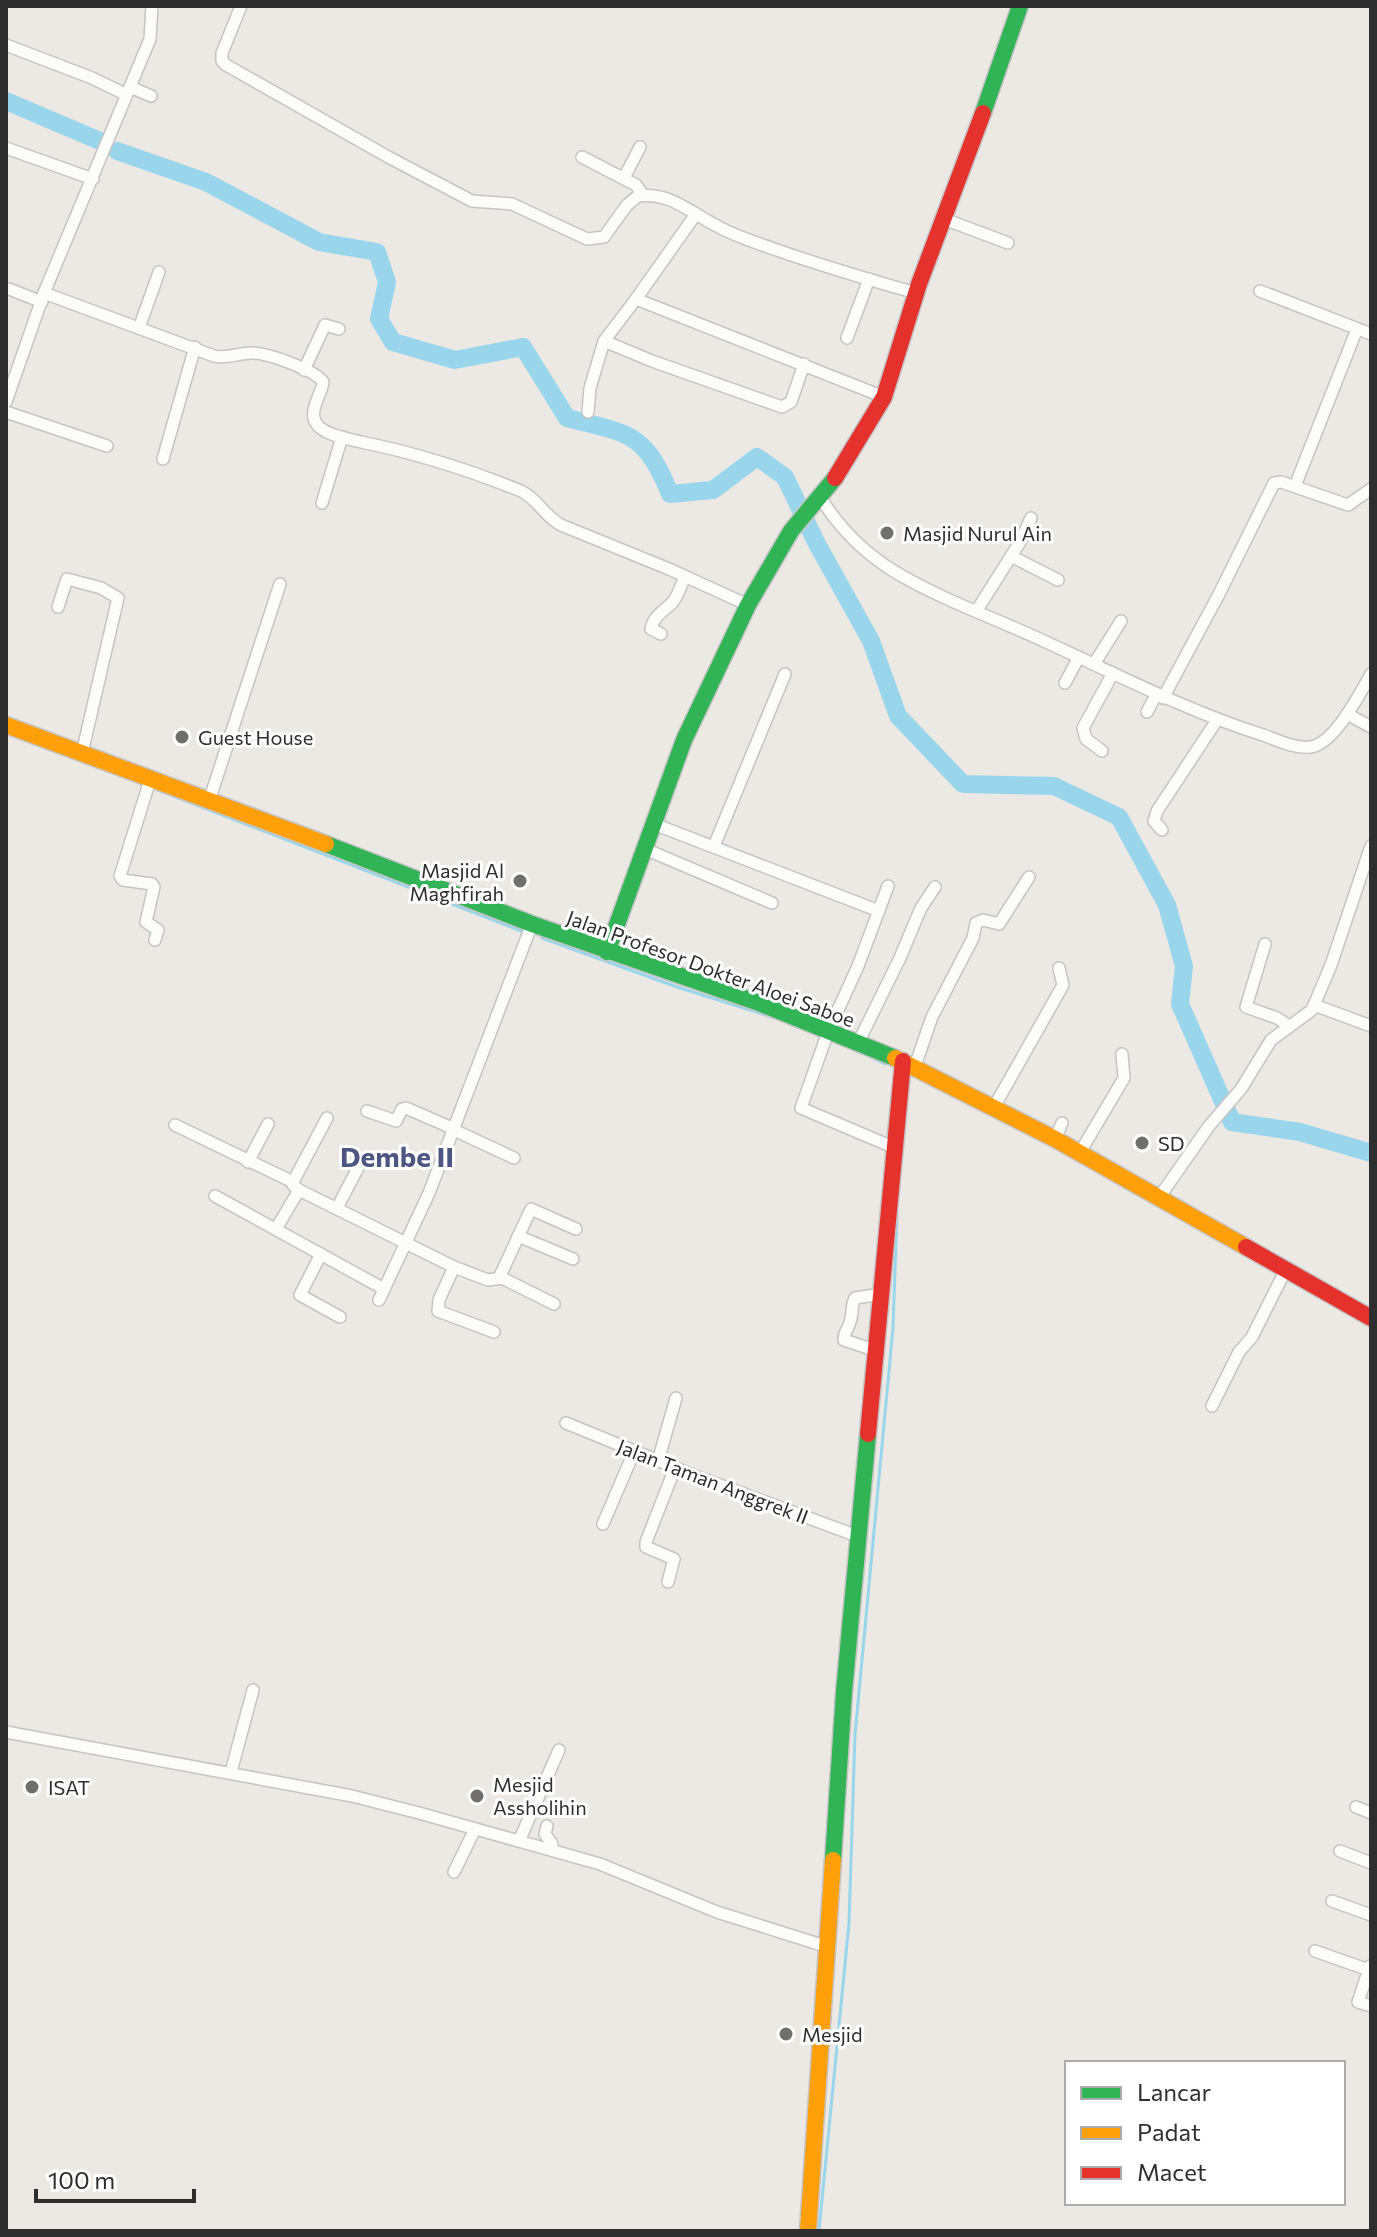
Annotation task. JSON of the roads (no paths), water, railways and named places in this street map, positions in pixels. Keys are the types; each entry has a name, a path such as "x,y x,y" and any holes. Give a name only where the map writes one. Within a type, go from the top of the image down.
{"street":[{"path":"6,402 43,298 150,39 152,6"},
{"path":"241,6 222,53 222,61 226,65 472,201 512,204 587,239 596,239 604,237 627,205 638,196 670,199 718,227 754,242 916,293"},
{"path":"607,952 684,740 748,605 791,531 816,503 849,457 884,397 916,293 1020,6"},
{"path":"6,45 92,78 151,96"},
{"path":"624,178 640,147"},
{"path":"6,148 93,179"},
{"path":"582,157 636,185 643,195"},
{"path":"588,412 590,388 604,341 696,214"},
{"path":"944,219 1008,243"},
{"path":"139,328 159,272"},
{"path":"847,338 869,279"},
{"path":"9,289 227,358 247,353 263,354 304,370 320,377 323,382 316,405 316,424 342,437 387,446 521,491 531,496 550,519 561,525 748,605"},
{"path":"1260,291 1371,334"},
{"path":"636,299 884,397"},
{"path":"304,370 325,325 339,329"},
{"path":"1295,486 1357,329"},
{"path":"604,341 782,407 791,402 804,364"},
{"path":"163,459 195,347"},
{"path":"6,412 107,446"},
{"path":"322,503 342,437"},
{"path":"1147,712 1160,696 1218,596 1274,483 1295,486 1348,505 1371,489"},
{"path":"816,503 874,557 922,586 1160,696 1217,720 1296,745 1311,747 1323,743 1347,714 1371,674"},
{"path":"977,610 1031,518"},
{"path":"1011,556 1058,580"},
{"path":"661,634 651,629 651,625 662,608 672,603 685,577"},
{"path":"58,607 67,579 101,588 118,598 82,753"},
{"path":"209,801 280,584"},
{"path":"1094,664 1121,621"},
{"path":"1065,683 1079,657"},
{"path":"1102,751 1086,739 1083,728 1113,673"},
{"path":"714,846 785,674"},
{"path":"1347,714 1371,727"},
{"path":"1162,830 1154,821 1157,811 1217,720"},
{"name":"Jalan Profesor Dokter Aloei Saboe","path":"6,725 151,777 607,952 759,1003 909,1063 994,1107 1058,1131 1079,1154 1371,1318"},
{"path":"151,777 120,876 123,880 152,884 154,887 146,922 158,930 155,940"},
{"path":"654,824 879,911"},
{"path":"645,849 772,903"},
{"path":"1158,1199 1209,1126 1241,1089 1271,1040 1305,1017 1314,1005 1370,850"},
{"path":"808,2231 844,1692 895,1148 909,1063 973,938 976,923 983,920 999,924 1029,877"},
{"path":"888,886 828,1032 801,1108 895,1148"},
{"path":"858,1043 916,918 935,887"},
{"path":"215,1196 321,1254 382,1294 453,1129 532,924"},
{"path":"1265,944 1246,1007 1277,1018 1289,1026"},
{"path":"994,1107 1063,985 1059,968"},
{"path":"1314,1005 1371,1026"},
{"path":"1079,1154 1124,1078 1122,1054"},
{"path":"367,1111 396,1121 402,1109 406,1108 514,1158"},
{"path":"276,1229 327,1118"},
{"path":"248,1162 268,1124"},
{"path":"175,1125 405,1244 488,1280 499,1278 554,1304"},
{"path":"337,1208 361,1162"},
{"path":"499,1278 531,1209 576,1229"},
{"path":"518,1236 573,1259"},
{"path":"321,1254 300,1295 340,1317"},
{"path":"454,1267 439,1300 438,1311 494,1332"},
{"path":"1212,1406 1239,1352 1252,1337 1286,1269"},
{"path":"877,1351 844,1340 844,1332 851,1322 851,1307 855,1298 882,1294"},
{"path":"658,1461 676,1398"},
{"name":"Jalan Taman Anggrek II","path":"566,1423 675,1468 860,1537"},
{"path":"603,1524 634,1452"},
{"path":"668,1582 674,1559 646,1547 646,1542 675,1468"},
{"path":"231,1772 253,1690"},
{"path":"6,1732 352,1796 600,1864 743,1922 828,1947"},
{"path":"519,1841 559,1750"},
{"path":"1356,1807 1371,1813"},
{"path":"547,1826 546,1837 552,1844 552,1850"},
{"path":"454,1872 475,1829"},
{"path":"1340,1851 1371,1863"},
{"path":"1332,1901 1371,1915"},
{"path":"1315,1951 1370,1967 1358,2002 1371,2006"}],"waterway":[{"path":"6,101 100,141"},
{"path":"117,151 206,182 319,242 377,252 387,282 379,319 393,342 455,360 523,347 567,418 620,432 643,446 661,473 670,494 713,490 757,457 785,477 816,542 871,641 898,716 963,784 1054,786 1119,817 1167,905 1184,966 1180,1004 1232,1122 1300,1132 1371,1153"},
{"path":"158,790 524,932"},
{"path":"542,938 677,987 772,1017"},
{"path":"867,1055 885,1064"},
{"path":"819,2231 849,1923 855,1735 893,1328 897,1214"}],"place":[{"name":"Masjid Nurul Ain","path":"887,533"},
{"name":"Guest House","path":"182,737"},
{"name":"Masjid Al Maghfirah","path":"520,881"},
{"name":"SD","path":"1142,1143"},
{"name":"ISAT","path":"32,1787"},
{"name":"Mesjid Assholihin","path":"477,1796"},
{"name":"Mesjid","path":"786,2034"}],"district":[{"name":"Dembe II","path":"397,1156"}]}
